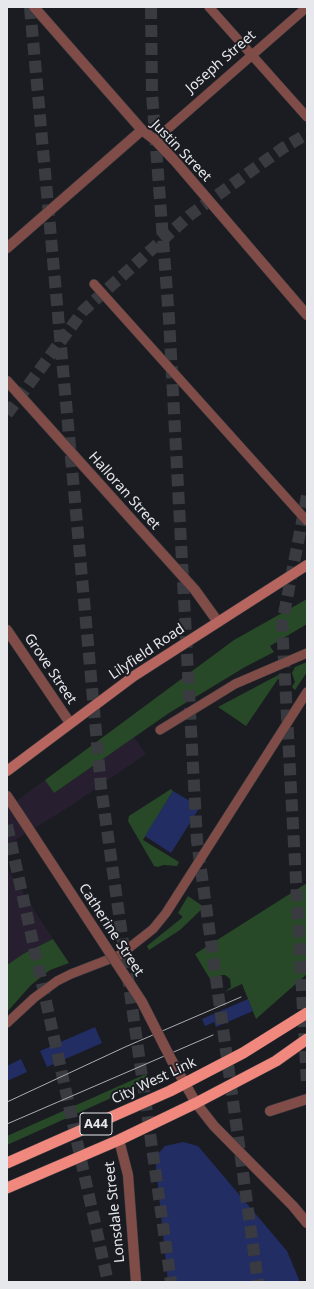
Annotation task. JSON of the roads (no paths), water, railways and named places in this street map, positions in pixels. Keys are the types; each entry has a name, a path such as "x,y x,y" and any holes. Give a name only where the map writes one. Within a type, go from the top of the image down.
{"highway":[{"name":"City West Link","path":"7,1163 184,1084 243,1053 307,1013"},
{"name":"A44","path":"7,1188 119,1140 196,1103 276,1061 307,1039"}],"main road":[{"name":"Lilyfield Road","path":"7,771 134,676 307,565"}],"street":[{"name":"Justin Street","path":"34,7 142,130 155,140 175,161 307,316"},
{"path":"7,248 142,130"},
{"name":"Halloran Street","path":"7,382 195,590 218,622"},
{"name":"Grove Street","path":"7,630 70,723"},
{"name":"Catherine Street","path":"7,796 142,1002 184,1084 196,1103"},
{"path":"270,1111 307,1099"},
{"path":"196,1103 214,1126 306,1219"},
{"name":"Lonsdale Street","path":"119,1140 128,1175 136,1282"}],"lane":[{"path":"209,7 307,117"},
{"name":"Joseph Street","path":"155,140 251,54 307,7"},
{"path":"94,284 307,521"},
{"path":"160,730 235,684 307,653"},
{"path":"7,1023 34,998 57,981 120,955 154,929 166,913 307,692"}],"tunnel":[{"path":"30,7 101,787 171,1282"},
{"path":"151,7 152,94 169,319 197,841 258,1282"},
{"path":"7,414 83,311 190,215 283,148 307,134"},
{"path":"307,496 282,624 307,1083"},
{"path":"7,825 108,1282"}],"tram line":[{"path":"7,1102 125,1047 241,997"},
{"path":"7,1124 213,1035"}]}
